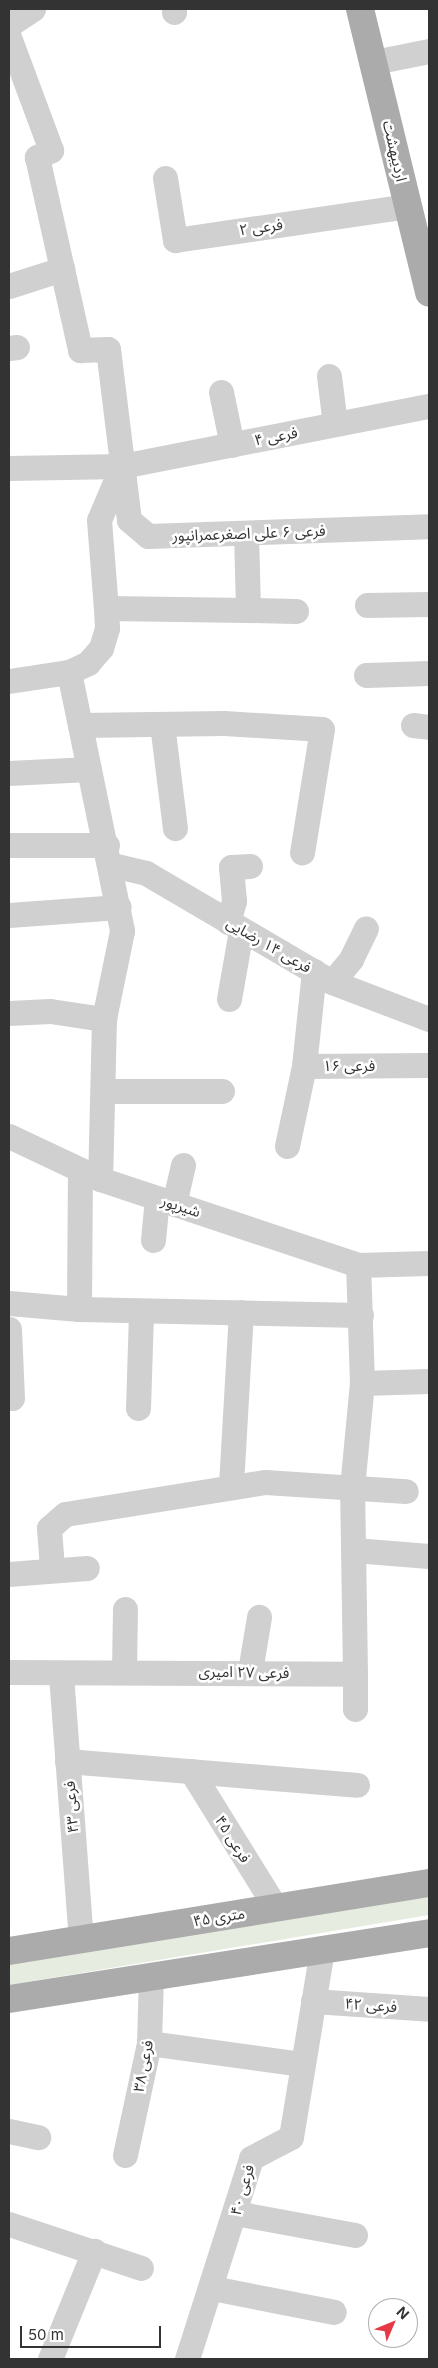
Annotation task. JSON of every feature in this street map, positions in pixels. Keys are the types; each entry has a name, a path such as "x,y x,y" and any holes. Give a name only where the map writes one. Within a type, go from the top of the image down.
{"main road":[{"name":"اردیبهشت","path":"360,9 409,206 423,239 429,293"},
{"name":"۴۵ متری","path":"9,1951 429,1883"},
{"path":"9,1999 429,1933"}],"street":[{"path":"9,25 33,9"},
{"path":"9,37 51,150 37,157 62,269 9,286"},
{"path":"374,62 429,51"},
{"name":"فرعی ۲","path":"166,178 175,240 409,206"},
{"name":"فرعی ۶ علی اصغرعمرانپور","path":"62,269 80,350 108,349 129,520 148,536 429,526"},
{"path":"329,376 335,424"},
{"path":"221,392 232,444"},
{"name":"فرعی ۴","path":"9,468 122,466 429,406"},
{"path":"9,681 70,672 88,663 101,648 107,628 100,520 122,466"},
{"path":"246,533 248,610"},
{"path":"367,605 429,604"},
{"path":"106,608 296,611"},
{"path":"70,672 89,769 110,855 119,907 117,971 104,1019 104,1091 90,1174 79,1309"},
{"path":"366,675 429,673"},
{"path":"80,725 162,724 322,729 302,852"},
{"path":"162,724 175,828"},
{"path":"9,772 89,769"},
{"name":"فرعی ۱۴ رضایی","path":"9,845 110,855 146,873 323,976 429,1019"},
{"path":"229,999 235,926 231,867 250,866"},
{"path":"9,915 119,907"},
{"path":"323,976 351,959 366,928"},
{"name":"فرعی ۱۶","path":"323,976 304,1066 429,1065"},
{"path":"9,1012 50,1011 104,1019"},
{"path":"287,1146 304,1066"},
{"path":"104,1091 222,1091"},
{"name":"شیرپور","path":"9,1136 90,1174 358,1265 429,1264"},
{"path":"153,1240 166,1201 183,1165"},
{"path":"355,1709 352,1488 362,1383 358,1265"},
{"path":"9,1303 79,1309 361,1315"},
{"path":"138,1408 141,1311"},
{"path":"231,1485 242,1312"},
{"path":"9,1329 12,1398"},
{"path":"362,1383 429,1381"},
{"path":"52,1568 49,1528 66,1514 192,1495 231,1485 265,1482 406,1491"},
{"path":"354,1550 429,1556"},
{"path":"9,1574 52,1568 87,1568"},
{"path":"124,1671 125,1609"},
{"path":"250,1671 259,1617"},
{"name":"فرعی ۲۷ امیری","path":"9,1672 61,1675 124,1671 250,1671 355,1674"},
{"name":"فرعی ۴۳","path":"61,1675 81,1939"},
{"path":"67,1761 357,1784"},
{"name":"فرعی ۴۵","path":"190,1771 276,1908"},
{"name":"فرعی ۴۰","path":"187,2359 212,2288 251,2158 291,2137 322,1950"},
{"name":"فرعی ۳۸","path":"125,2154 149,2043 151,1977"},
{"name":"فرعی ۴۲","path":"313,2001 429,2010"},
{"path":"149,2043 303,2064"},
{"path":"9,2131 38,2137"},
{"path":"235,2213 355,2235"},
{"path":"9,2224 141,2268"},
{"path":"50,2359 94,2252"},
{"path":"212,2288 334,2312"}],"shaded area":[{"path":"429,1894 429,1915 9,1985 9,1963"}]}
